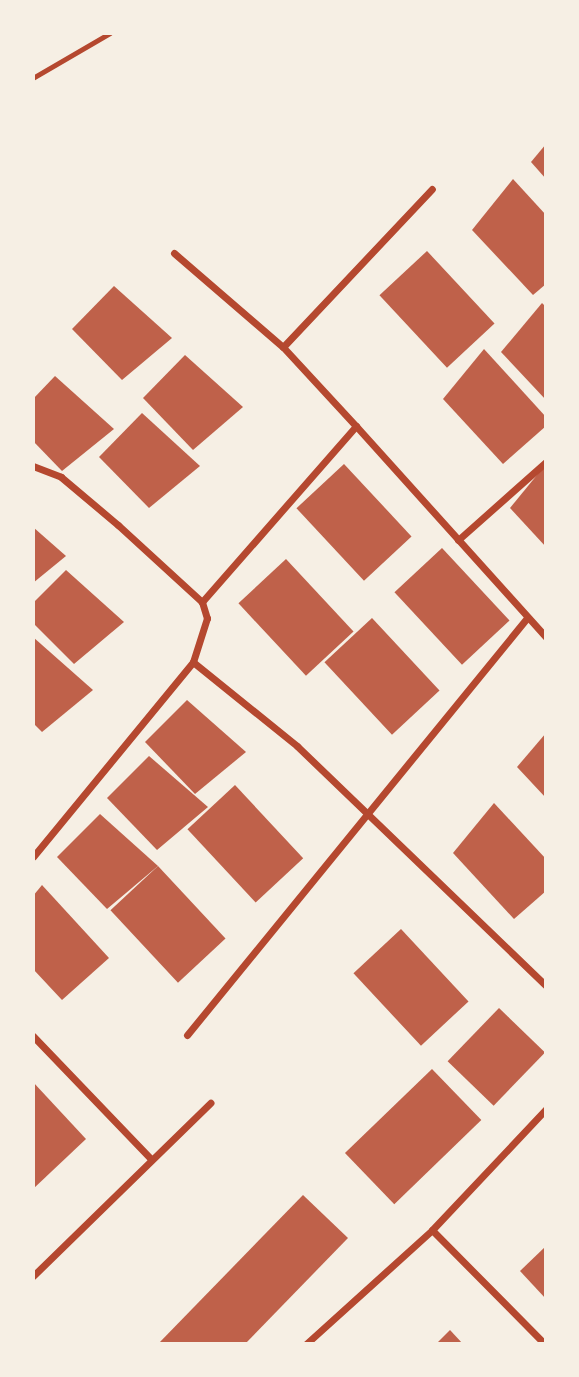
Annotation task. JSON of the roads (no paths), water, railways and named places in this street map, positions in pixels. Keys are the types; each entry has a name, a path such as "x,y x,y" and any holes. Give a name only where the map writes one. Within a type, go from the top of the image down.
{"street":[{"path":"283,347 432,190"},
{"path":"174,253 283,347 546,636"},
{"path":"202,602 356,426"},
{"path":"458,540 546,462"},
{"path":"33,467 61,477 202,602 207,618 194,662 33,857"},
{"path":"187,1035 370,817 527,618"},
{"path":"194,662 370,817 546,986"},
{"path":"33,1036 151,1159"},
{"path":"33,1276 210,1103"},
{"path":"306,1344 432,1230 546,1109"},
{"path":"432,1230 545,1344"}]}
